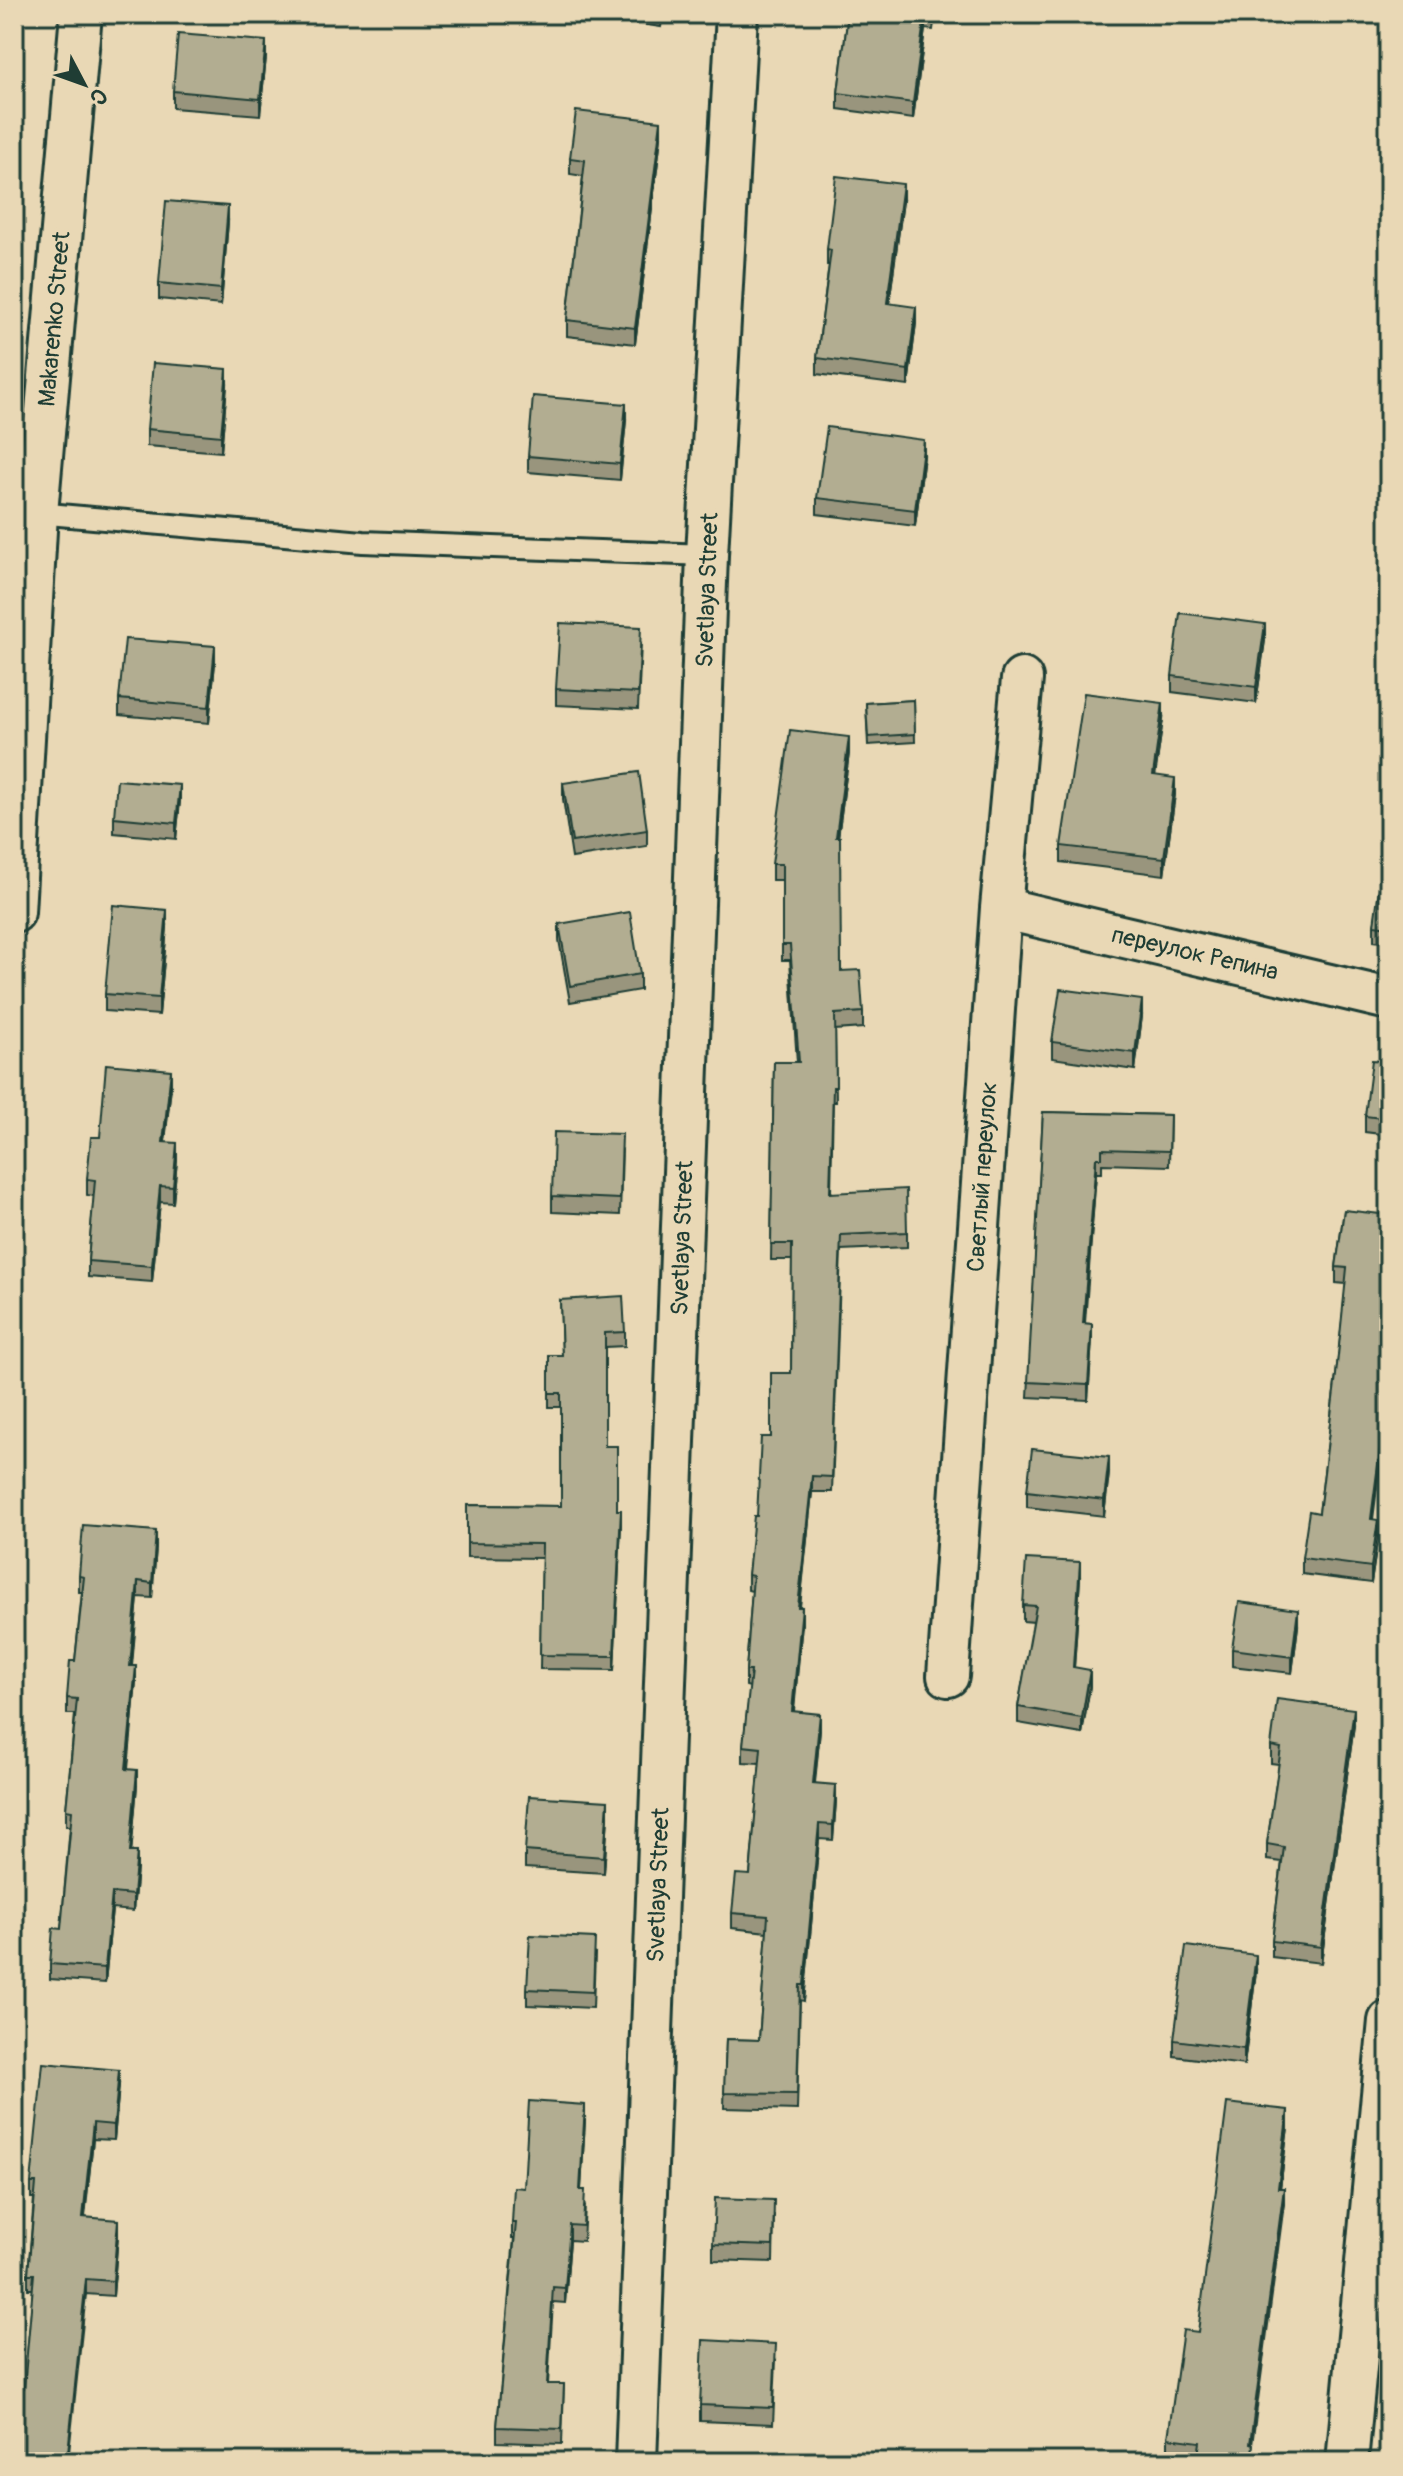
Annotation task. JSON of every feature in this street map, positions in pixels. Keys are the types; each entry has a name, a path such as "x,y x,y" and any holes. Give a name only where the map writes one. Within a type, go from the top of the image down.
{"street":[{"name":"Makarenko Street","path":"14,912 26,508 81,14"},
{"name":"Svetlaya Street","path":"636,2462 707,555 737,14"},
{"name":"Светлый переулок","path":"948,1676 1001,908 1022,679"},
{"name":"переулок Репина","path":"1001,908 1389,999"},
{"path":"1347,2462 1389,2021"}],"lane":[{"path":"26,508 363,542 707,555"}],"building":[{"path":"848,14 925,14 913,103 838,93"},
{"path":"178,34 266,41 260,99 173,91"},
{"path":"576,111 661,121 635,328 567,320 585,160 570,158"},
{"path":"836,176 903,184 887,303 916,307 908,370 817,358 831,250 827,249"},
{"path":"166,201 228,206 221,289 159,283"},
{"path":"153,363 227,369 221,436 147,429"},
{"path":"533,396 626,404 620,464 528,456"},
{"path":"827,427 924,440 915,510 817,498"},
{"path":"1180,613 1265,624 1256,687 1172,676"},
{"path":"560,623 641,627 638,693 556,689"},
{"path":"125,639 215,646 209,707 119,699"},
{"path":"1084,693 1163,703 1153,775 1175,778 1164,858 1061,846"},
{"path":"914,700 915,734 868,737 866,703"},
{"path":"790,730 849,737 836,837 840,837 841,971 860,970 863,1012 835,1014 836,1087 833,1087 830,1193 906,1189 907,1232 841,1235 832,1477 812,1476 798,1607 802,1607 792,1711 820,1714 813,1783 836,1785 833,1825 819,1824 804,1985 800,1985 797,2094 724,2093 726,2039 759,2040 768,1916 732,1913 736,1874 750,1875 761,1748 743,1746 751,1671 746,1671 753,1576 748,1575 754,1516 757,1516 761,1437 771,1437 771,1373 791,1373 792,1244 771,1244 774,1062 799,1062 790,945 782,945 782,864 772,864"},
{"path":"639,772 647,830 572,842 563,783"},
{"path":"117,780 180,785 176,823 114,817"},
{"path":"1384,852 1389,852 1389,927 1374,925"},
{"path":"113,905 167,910 159,998 105,994"},
{"path":"630,912 640,974 570,986 559,924"},
{"path":"1060,989 1142,1000 1135,1053 1052,1042"},
{"path":"1372,1060 1389,1062 1389,1119 1365,1116"},
{"path":"106,1064 171,1070 163,1142 177,1143 173,1187 160,1186 152,1266 88,1261 95,1180 87,1179 91,1137 100,1137"},
{"path":"1043,1112 1170,1115 1169,1151 1102,1149 1102,1158 1096,1158 1083,1323 1092,1324 1088,1385 1028,1382"},
{"path":"554,1132 622,1134 620,1199 552,1196"},
{"path":"1344,1210 1389,1215 1389,1379 1371,1519 1378,1520 1371,1567 1302,1558 1309,1511 1319,1513 1336,1375 1347,1268 1336,1267"},
{"path":"623,1296 625,1332 605,1333 605,1446 617,1446 617,1510 621,1510 614,1656 540,1655 542,1544 467,1543 467,1505 561,1506 561,1393 549,1393 549,1355 562,1355 560,1300"},
{"path":"1032,1449 1109,1457 1104,1500 1027,1491"},
{"path":"83,1525 156,1531 152,1583 138,1581 130,1666 136,1666 126,1769 137,1770 130,1852 137,1852 133,1895 112,1893 105,1968 50,1964 53,1928 61,1929 72,1811 66,1810 77,1699 67,1698 70,1661 75,1661 84,1577 79,1576"},
{"path":"1026,1559 1080,1562 1073,1667 1090,1670 1082,1718 1018,1707 1036,1606 1023,1605"},
{"path":"1239,1602 1298,1610 1292,1657 1232,1649"},
{"path":"1277,1699 1354,1709 1321,1947 1272,1941 1284,1847 1267,1844 1281,1748 1271,1746"},
{"path":"529,1796 608,1801 604,1857 525,1851"},
{"path":"530,1935 595,1938 593,1992 527,1989"},
{"path":"1186,1946 1256,1955 1244,2049 1174,2040"},
{"path":"43,2063 119,2070 114,2125 93,2123 83,2217 118,2220 113,2281 86,2279 67,2462 14,2462 15,2387 24,2388 34,2274 28,2274 36,2183 31,2183"},
{"path":"529,2101 585,2105 580,2190 585,2190 583,2226 570,2225 565,2288 553,2287 547,2384 564,2384 562,2429 497,2427 516,2223 512,2223 514,2187 524,2188"},
{"path":"1227,2103 1288,2110 1278,2188 1284,2188 1250,2444 1253,2445 1251,2462 1197,2462 1200,2442 1168,2438 1183,2330 1198,2332"},
{"path":"715,2198 774,2200 773,2246 713,2244"},
{"path":"703,2340 776,2344 773,2408 700,2405"}]}
